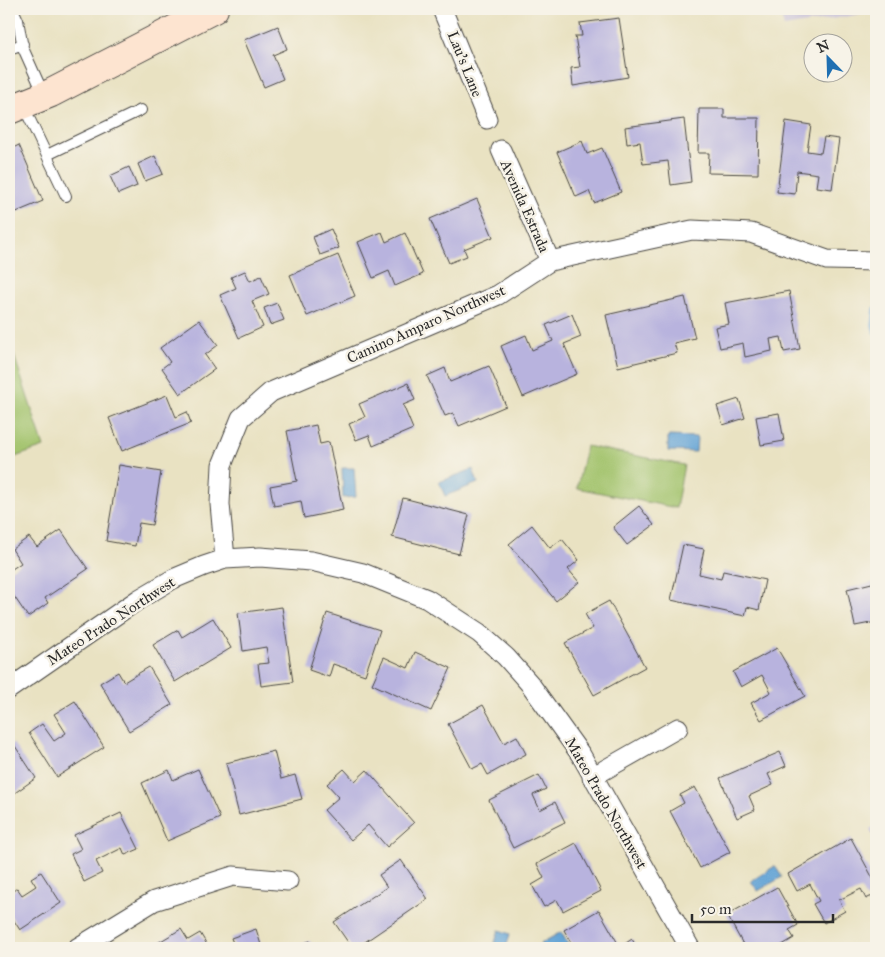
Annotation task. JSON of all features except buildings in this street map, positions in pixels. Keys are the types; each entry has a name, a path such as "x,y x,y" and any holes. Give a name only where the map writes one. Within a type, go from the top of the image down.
{"main road":[{"path":"25,104 214,9"}],"street":[{"name":"Lau's Lane","path":"442,9 487,119"},
{"name":"Avenida Estrada","path":"501,150 550,261"},
{"name":"Camino Amparo Northwest","path":"225,560 220,504 222,466 241,418 271,392 498,295 550,261 692,230 750,233 827,260 876,261"},
{"name":"Mateo Prado Northwest","path":"9,689 94,628 173,579 225,560 260,557 311,561 363,573 426,599 479,633 530,684 576,747 690,948"},
{"path":"592,777 678,728"},
{"path":"77,948 154,901 233,876 288,881"}],"lane":[{"path":"13,9 18,20 23,44 25,104 66,196"},
{"path":"9,49 23,44"},
{"path":"47,155 141,110"}],"shaded area":[{"path":"779,9 868,9 867,13 784,27"}],"green space":[{"path":"12,349 44,447 9,459 9,350"},
{"path":"586,446 684,465 676,508 577,488"}],"water":[{"path":"668,436 697,437 696,452 668,451"},
{"path":"342,468 354,468 356,497 343,498"},
{"path":"473,469 478,483 445,496 439,482"},
{"path":"775,866 782,877 758,891 751,881"},
{"path":"499,930 510,934 506,948 493,948"},
{"path":"561,932 568,944 559,948 542,948 540,944"}],"waterway":[{"path":"876,309 874,326 876,332"}]}
